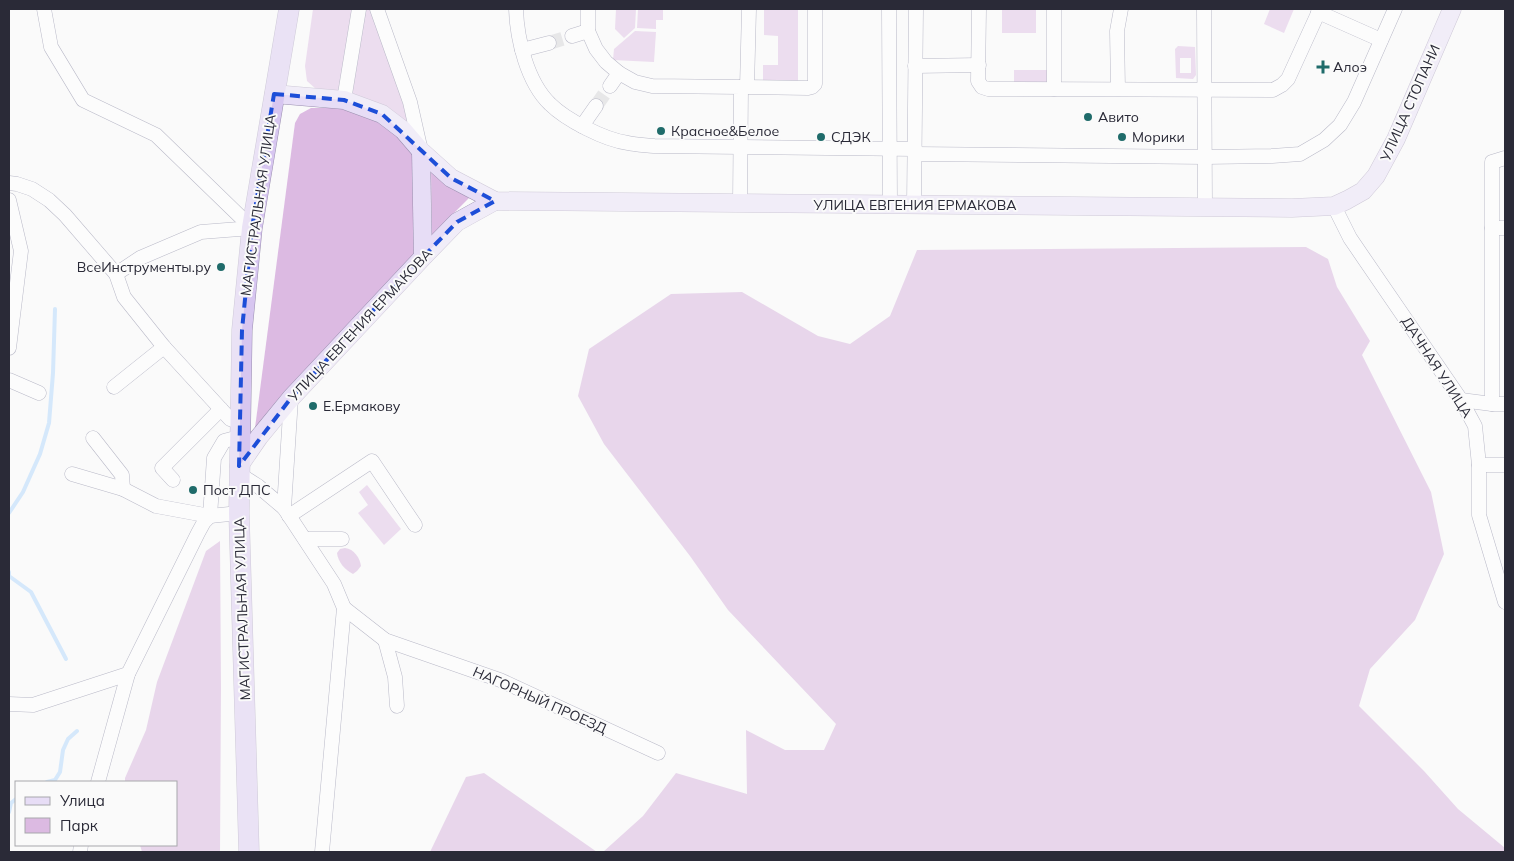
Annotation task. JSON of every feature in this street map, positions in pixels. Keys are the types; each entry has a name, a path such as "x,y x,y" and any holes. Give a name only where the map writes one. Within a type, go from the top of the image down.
{"highway":[{"name":"МАГИСТРАЛЬНАЯ УЛИЦА","path":"249,852 239,514 242,330 252,228 289,9"}],"main road":[{"name":"УЛИЦА СТОПАНИ","path":"1334,206 1362,191 1376,176 1385,162 1452,9"},
{"name":"УЛИЦА ЕВГЕНИЯ ЕРМАКОВА","path":"274,94 344,100 382,114 403,130 421,152 451,178 495,201 1205,208 1334,206"},
{"path":"421,152 423,258"},
{"name":"УЛИЦА ЕВГЕНИЯ ЕРМАКОВА","path":"239,470 259,437 291,398 457,222 495,201"}],"street":[{"path":"44,9 51,47 82,100 156,135 252,228"},
{"path":"344,100 359,9"},
{"path":"377,9 410,102 421,152"},
{"path":"516,9 524,61 549,104 572,122 626,143 654,146 890,148 915,151 1205,156 1300,154 1324,140 1340,125 1354,102 1395,9"},
{"path":"588,9 588,31 596,49 606,62 635,82 652,86 808,88 815,84 815,9"},
{"path":"740,203 741,147 749,9"},
{"path":"889,9 890,205"},
{"path":"914,205 916,9"},
{"path":"979,9 978,82 982,87 988,89 1273,90 1282,86 1288,79 1319,10 1381,40"},
{"path":"1054,9 1054,88"},
{"path":"1118,89 1117,32 1121,9"},
{"path":"1204,9 1205,208"},
{"path":"572,36 588,31"},
{"path":"522,50 549,43"},
{"path":"915,66 979,65"},
{"path":"610,86 619,72"},
{"path":"582,126 596,106"},
{"path":"1461,400 1499,404 1499,228 1492,162 1505,158"},
{"path":"9,183 32,189 49,200 64,215 116,274 124,297 164,347 240,430 224,441 214,458 210,516 198,533 128,674 98,781"},
{"path":"9,200 20,251 9,348"},
{"name":"ДАЧНАЯ УЛИЦА","path":"1334,206 1355,245 1461,400 1475,426 1479,465 1479,515 1505,602"},
{"path":"116,274 140,258 201,232 252,228"},
{"path":"114,387 164,347"},
{"path":"9,380 39,393"},
{"path":"287,512 291,398"},
{"path":"173,480 162,468 221,409"},
{"path":"93,438 122,475 123,490"},
{"path":"287,512 372,461 415,525"},
{"path":"1479,465 1505,465"},
{"path":"239,470 287,512 334,584 344,608 322,852"},
{"path":"72,474 123,490 156,506 210,516 239,514"},
{"path":"305,539 342,539"},
{"name":"НАГОРНЫЙ ПРОЕЗД","path":"344,608 385,640 500,680 658,753"},
{"path":"385,640 395,677 397,706"},
{"path":"9,704 33,705 128,674"}],"highlighted area":[{"path":"274,94 344,100 382,114 451,178 495,201 457,222 423,257 291,398 239,466 242,330 252,228"}],"green space":[{"path":"313,9 353,9 340,91 316,89 307,81 305,66"},
{"path":"363,9 371,9 413,133 348,97"},
{"path":"616,9 636,9 635,28 624,38 615,29"},
{"path":"638,9 663,9 663,20 656,20 656,29 637,28"},
{"path":"764,9 798,9 798,83 763,82 763,65 778,65 778,36 764,35"},
{"path":"1002,9 1036,9 1036,33 1002,33"},
{"path":"1270,9 1294,9 1284,33 1264,24"},
{"path":"635,31 656,32 654,62 613,60 614,49"},
{"path":"1178,46 1195,47 1196,75 1193,79 1176,78 1175,49","holes":["1180,58 1191,58 1191,73 1180,73"]},
{"path":"1014,70 1050,70 1050,85 1014,85"},
{"path":"311,108 341,108 379,121 398,135 416,154 418,255 255,428 295,123 300,114"},
{"path":"431,172 469,198 432,235"},
{"path":"367,485 401,529 384,545 358,513 368,505 359,492"}],"shaded area":[{"path":"1306,247 1328,259 1337,287 1370,341 1362,355 1431,492 1444,554 1415,620 1370,669 1359,706 1424,771 1458,809 1505,848 1505,852 603,852 643,816 676,773 747,794 746,730 785,750 824,750 836,724 728,610 690,556 604,444 578,396 589,349 671,294 742,292 818,336 850,344 890,316 917,250"},
{"path":"220,541 220,852 142,852 140,846 178,846 178,781 125,781 125,778 146,730 157,682 206,551"},
{"path":"345,548 354,552 361,566 353,574 339,560 337,553 340,549"},
{"path":"484,773 597,852 430,852 466,777"}],"waterway":[{"path":"9,513 23,492 40,454 49,423 55,309"},
{"path":"9,572 9,576 31,592 66,659"},
{"path":"51,781 55,780 60,772 63,750 68,739 77,731"},
{"path":"9,812 11,803 15,800"}],"tunnel":[{"path":"549,43 572,36"},
{"path":"596,106 610,86"}],"place":[{"name":"Алоэ","path":"1323,67"},
{"name":"Авито","path":"1088,117"},
{"name":"Красное&Белое","path":"661,131"},
{"name":"СДЭК","path":"821,137"},
{"name":"Морики","path":"1122,137"},
{"name":"ВсеИнструменты.ру","path":"221,267"},
{"name":"Е.Ермакову","path":"313,406"},
{"name":"Пост ДПС","path":"193,490"}]}
